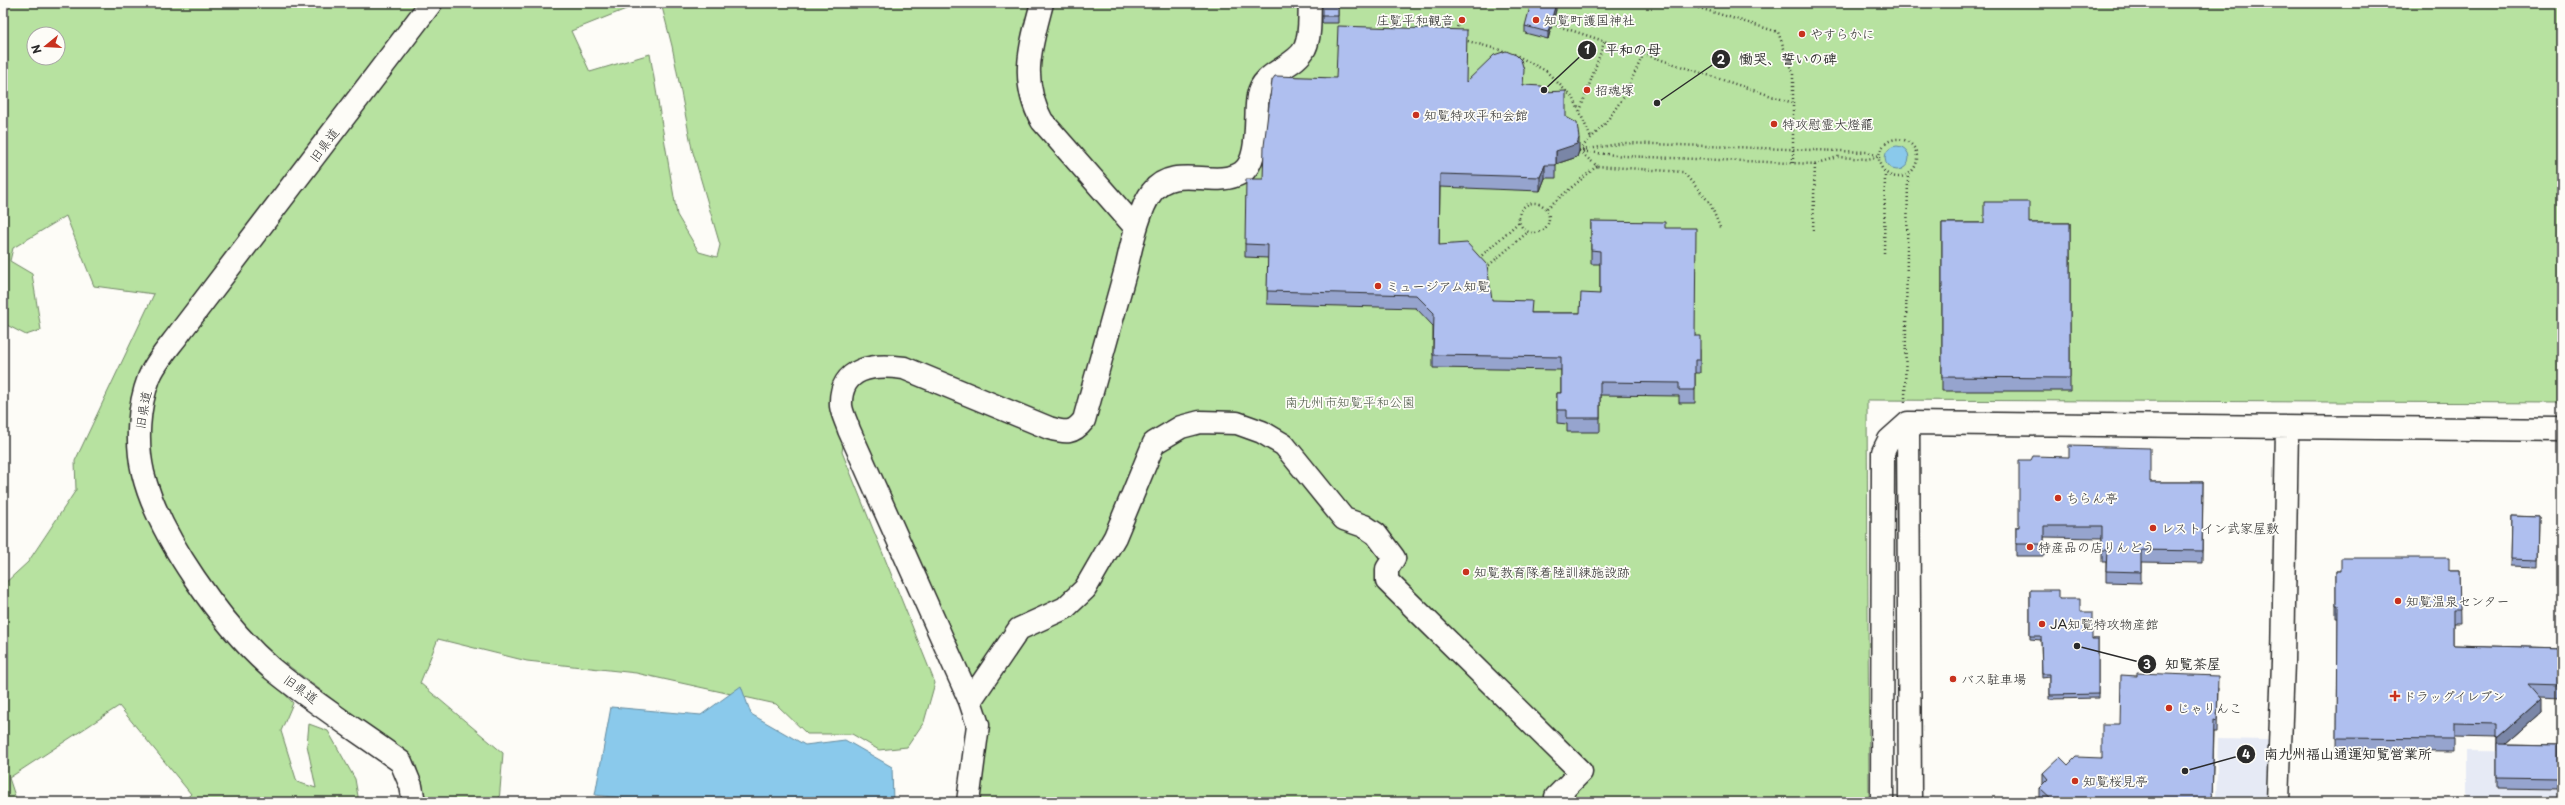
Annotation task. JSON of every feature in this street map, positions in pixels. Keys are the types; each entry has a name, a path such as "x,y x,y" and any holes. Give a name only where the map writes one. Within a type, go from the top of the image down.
{"street":[{"name":"旧県道","path":"414,802 411,786 401,762 271,667 230,626 198,583 159,515 143,473 138,431 149,377 431,3"},
{"path":"1042,3 1028,64 1029,90 1033,105 1042,120 1136,228"},
{"path":"968,802 978,726 970,701 841,408 846,385 854,374 867,367 882,365 904,368 1049,428 1066,433 1077,430 1084,420 1136,228 1151,193 1158,185 1186,176 1226,178 1241,173 1247,167 1254,149 1258,95 1263,84 1300,56 1306,46 1310,3"},
{"path":"970,701 1019,629 1065,608 1085,589 1115,537 1154,443 1181,427 1200,422 1237,423 1262,432 1284,445 1344,519 1364,526 1376,534 1394,558 1387,568 1387,581 1581,772 1556,797"},
{"path":"1908,424 1910,802"},
{"path":"1882,802 1882,452 1889,440 1908,424 2287,429 2562,430"},
{"path":"2278,802 2283,662 2287,429"}],"path":[{"path":"1683,3 1778,32 1793,73 1793,163"},
{"path":"1454,38 1460,19"},
{"path":"1552,24 1605,40 1793,103"},
{"path":"1462,40 1477,42 1522,57 1546,71 1574,99 1591,138"},
{"path":"1579,111 1605,40"},
{"path":"1579,151 1604,125 1623,98 1644,53"},
{"path":"1895,139 1908,141 1917,158 1916,164 1908,174 1896,177 1885,173 1881,168 1878,156 1884,145 1895,139"},
{"path":"1579,151 1624,143 1868,152 1878,156"},
{"path":"1579,151 1624,156 1815,164 1838,157 1867,159 1878,156"},
{"path":"1579,151 1597,166 1683,172 1710,203 1721,230"},
{"path":"1813,230 1815,164"},
{"path":"1547,208 1597,166"},
{"path":"1884,253 1885,173"},
{"path":"1908,174 1905,405 1908,424"},
{"path":"1478,262 1479,256 1519,222 1520,212 1527,204 1538,203 1547,208 1550,218 1547,227 1538,233 1528,232 1519,222"},
{"path":"1481,266 1488,265 1528,232"}],"shaded area":[{"path":"2218,739 2268,740 2266,802 2216,802"},
{"path":"2467,751 2562,752 2562,802 2467,802"}],"green space":[{"name":"南九州市知覧平和公園","path":"8,3 641,3 571,31 590,72 650,54 677,215 699,252 717,257 720,245 692,149 672,46 661,3 2562,3 2562,403 1867,400 1869,802 959,802 967,732 963,707 845,433 842,452 935,683 924,722 907,747 879,750 852,734 807,734 776,704 636,673 527,661 438,639 420,683 503,753 499,802 427,802 415,762 285,663 273,681 293,703 281,731 297,782 316,788 307,745 309,724 328,731 355,779 359,802 182,802 191,794 119,706 9,778 17,802 3,802 3,585 28,562 76,490 75,461 154,294 94,286 66,216 13,248 10,261 32,274 41,330 26,335 3,323 3,9"}],"water":[{"path":"1897,146 1905,150 1909,158 1905,166 1897,170 1889,166 1885,158 1889,150"},
{"path":"741,686 751,714 805,745 845,740 892,767 893,802 655,802 595,795 611,707 701,715"}],"building":[{"path":"1322,3 1338,3 1338,16 1322,16"},
{"path":"1531,3 1556,3 1548,32 1525,26"},
{"path":"1338,26 1467,30 1466,82 1494,55 1506,51 1516,55 1521,60 1524,70 1523,85 1542,86 1544,92 1566,91 1566,117 1577,123 1579,138 1577,144 1556,151 1556,165 1545,165 1540,177 1440,174 1439,245 1467,243 1487,265 1492,300 1532,301 1531,313 1580,313 1581,293 1600,294 1600,251 1591,250 1591,221 1665,222 1665,228 1696,228 1695,336 1700,336 1700,360 1695,360 1695,390 1679,390 1679,383 1600,382 1600,418 1567,418 1567,410 1557,410 1557,393 1561,393 1561,357 1433,355 1434,313 1416,295 1267,291 1268,245 1245,244 1246,179 1263,179 1264,146 1272,80 1275,76 1336,78"},
{"path":"1984,202 2029,202 2029,223 2070,223 2070,378 1942,377 1942,223 1984,223"},
{"path":"2069,446 2150,448 2150,482 2203,482 2202,551 2141,550 2141,572 2106,571 2107,550 2102,550 2102,526 2044,526 2044,544 2016,544 2016,527 2019,527 2019,460 2031,460 2033,456 2069,457"},
{"path":"2512,516 2539,517 2538,560 2511,559"},
{"path":"2341,558 2449,558 2449,571 2459,571 2460,610 2453,610 2453,645 2562,648 2562,685 2528,684 2541,699 2497,738 2497,724 2453,723 2453,739 2337,738 2338,605 2336,605 2336,571 2341,571"},
{"path":"2030,590 2059,590 2059,599 2080,599 2080,612 2092,612 2092,639 2098,639 2098,694 2050,695 2050,674 2042,674 2041,636 2030,636"},
{"path":"2137,673 2218,676 2217,721 2214,720 2212,802 2054,802 2039,788 2048,779 2043,773 2060,757 2068,765 2076,757 2102,758 2102,724 2120,724 2121,675 2137,676"},
{"path":"2497,744 2558,745 2558,779 2497,778"}],"place":[{"name":"庄覧平和観音","path":"1462,20"},
{"name":"知覧町護国神社","path":"1536,20"},
{"name":"やすらかに","path":"1802,34"},
{"name":"平和の母","path":"1544,90"},
{"name":"招魂塚","path":"1587,90"},
{"name":"慟哭、誓いの碑","path":"1657,103"},
{"name":"知覧特攻平和会館","path":"1416,115"},
{"name":"特攻慰霊大燈籠","path":"1774,124"},
{"name":"ミュージアム知覧","path":"1378,286"},
{"name":"ちらん亭","path":"2058,498"},
{"name":"レストイン武家屋敷","path":"2153,528"},
{"name":"特産品の店りんどう","path":"2030,547"},
{"name":"知覧教育隊着陸訓練施設跡","path":"1466,572"},
{"name":"知覧温泉センター","path":"2398,601"},
{"name":"JA知覧特攻物産館","path":"2042,624"},
{"name":"知覧茶屋","path":"2077,646"},
{"name":"バス駐車場","path":"1953,679"},
{"name":"ドラッグイレブン","path":"2395,696"},
{"name":"じゃりんこ","path":"2169,708"},
{"name":"南九州福山通運知覧営業所","path":"2185,771"},
{"name":"知覧桜見亭","path":"2075,781"}]}
